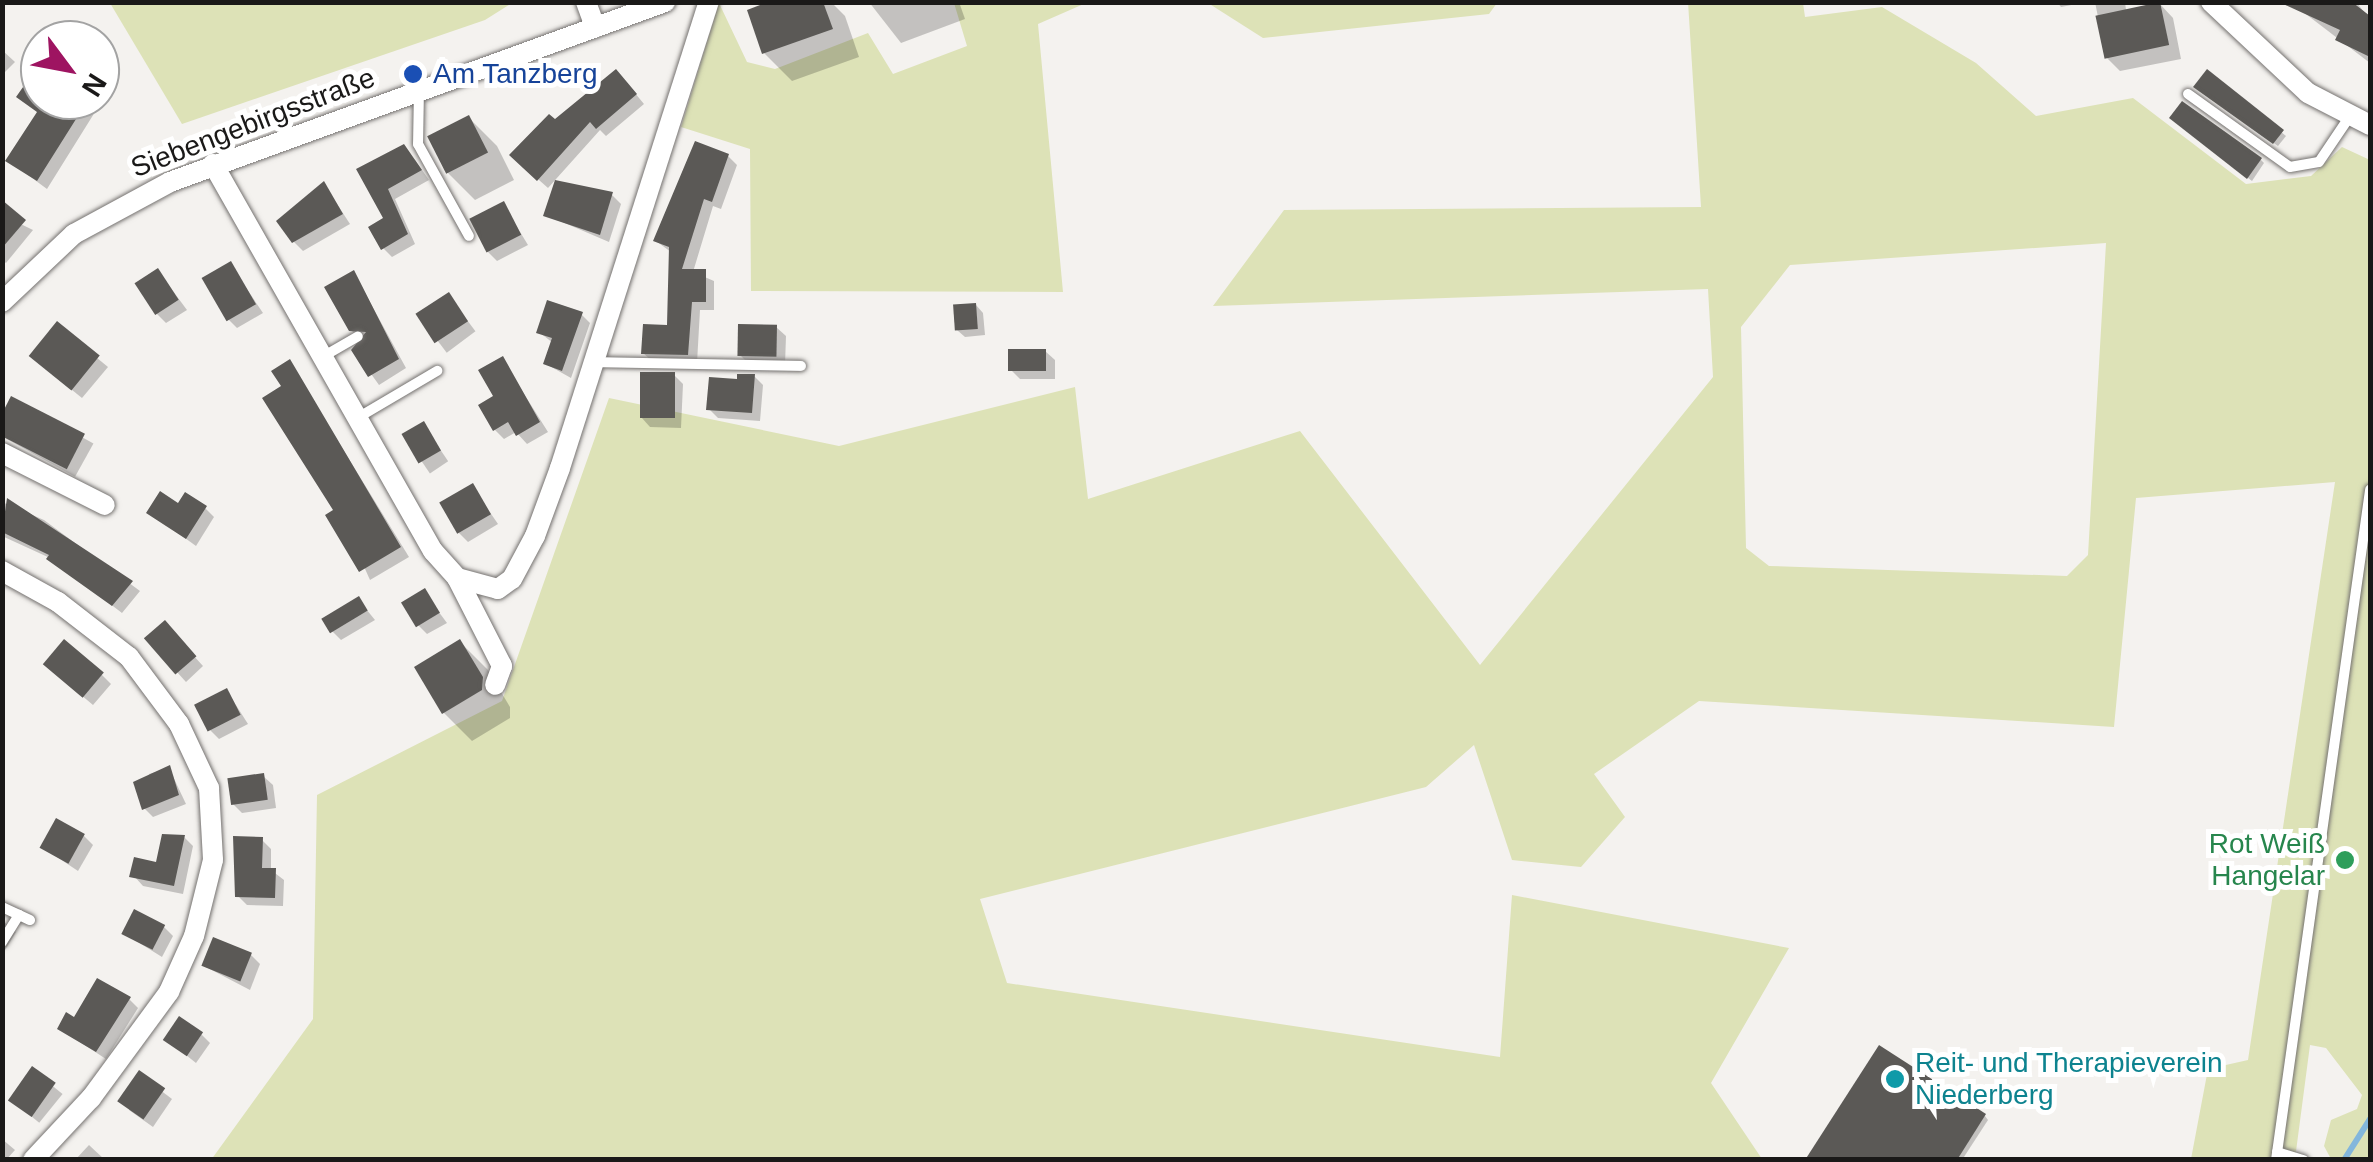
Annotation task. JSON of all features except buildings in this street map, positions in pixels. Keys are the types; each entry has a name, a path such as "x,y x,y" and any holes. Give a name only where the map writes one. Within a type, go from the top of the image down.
{"street":[{"path":"586,2 595,27"},
{"name":"Siebengebirgsstraße","path":"2,302 74,234 118,206 213,164 665,2"},
{"path":"457,578 486,588 512,579 535,536 709,2"},
{"path":"2211,2 2308,92 2370,125"},
{"path":"213,164 433,550 457,578 502,666 495,685"},
{"path":"2,453 105,505"},
{"path":"2,571 58,602 129,656 178,724 209,788 212,860 194,936 169,992 91,1098 32,1160"}],"lane":[{"path":"419,88 424,102 418,144 469,236"},
{"path":"2188,94 2290,167 2319,162 2350,116"},
{"path":"324,356 358,336"},
{"path":"594,362 801,366"},
{"path":"359,417 437,371"},
{"path":"2304,1160 2276,1156 2370,490"},
{"path":"2,907 25,917 2,942"}],"green space":[{"path":"1688,2 1803,3 1805,17 1882,7 1976,63 2036,116 2133,98 2246,184 2311,176 2342,147 2370,160 2370,1159 2331,1159 2324,1146 2331,1120 2357,1109 2362,1095 2326,1048 2310,1045 2295,1159 2191,1159 2208,1069 2248,1060 2335,482 2136,498 2114,727 1699,701 1594,774 1625,817 1581,867 1512,860 1474,745 1426,787 980,899 1007,983 1500,1057 1512,895 1789,948 1711,1083 1762,1159 211,1160 313,1019 317,795 502,701 609,398 839,446 1075,387 1088,499 1300,431 1480,665 1713,377 1708,289 1213,306 1284,210 1701,207","holes":["2106,243 2088,555 2067,576 1769,566 1746,548 1741,327 1790,265"]},
{"path":"110,3 512,3 485,20 182,124"},
{"path":"719,3 747,62 775,69 868,33 893,74 967,46 954,3 1086,3 1038,24 1063,292 751,291 750,149 681,127"},
{"path":"1208,3 1497,3 1489,14 1263,38"}],"waterway":[{"path":"2344,1160 2370,1119"}],"place":[{"name":"Am Tanzberg","path":"413,74"},
{"name":"Rot Weiß Hangelar","path":"2345,860"},
{"name":"Reit- und Therapieverein Niederberg","path":"1895,1079"}]}
